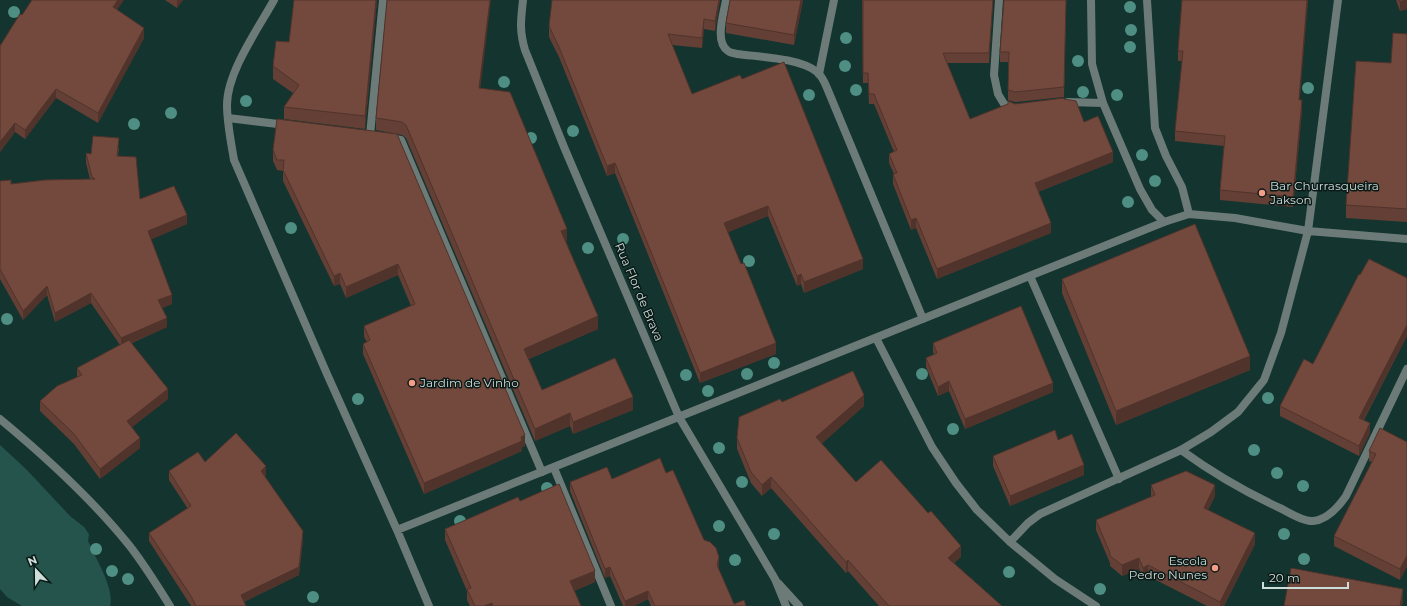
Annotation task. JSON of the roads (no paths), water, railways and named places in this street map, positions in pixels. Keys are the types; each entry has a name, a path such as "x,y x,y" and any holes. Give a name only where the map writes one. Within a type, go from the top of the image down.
{"street":[{"path":"274,0 249,44 232,79 227,104 229,133 234,160 397,530 428,606"},
{"path":"383,0 366,134 401,140 542,472"},
{"name":"Rua Flor de Brava","path":"523,0 520,36 525,50 564,147 679,417 775,579"},
{"path":"726,0 720,35 722,44 728,51 737,54 798,62 809,66 819,74 827,88 923,319"},
{"path":"819,74 834,0"},
{"path":"999,0 994,75 998,94 1004,104 1014,108 1022,108"},
{"path":"1091,0 1092,64 1103,103 1140,189 1152,210 1164,222"},
{"path":"1147,0 1155,128 1166,156 1182,187 1189,214"},
{"path":"1010,542 1028,523 1040,514 1181,450 1211,432 1238,412 1264,380 1281,333 1308,232 1338,0"},
{"path":"1057,103 1103,103"},
{"path":"228,118 291,126"},
{"path":"397,530 1164,222 1189,214 1235,218 1308,232 1407,239"},
{"path":"1030,276 1119,479"},
{"path":"876,338 932,447 956,483 977,510 1010,542 1055,579 1096,606"},
{"path":"1181,450 1213,473 1256,497 1290,513 1313,521 1324,517 1336,509 1346,496 1407,369"},
{"path":"0,419 82,491 130,546 170,606"},
{"path":"554,468 610,606"},
{"path":"775,579 786,606"},
{"path":"775,579 799,606"}],"place":[{"name":"Bar Churrasqueira Jakson","path":"1262,193"},
{"name":"Jardim de Vinho","path":"412,383"},
{"name":"Escola Pedro Nunes","path":"1215,568"}]}
